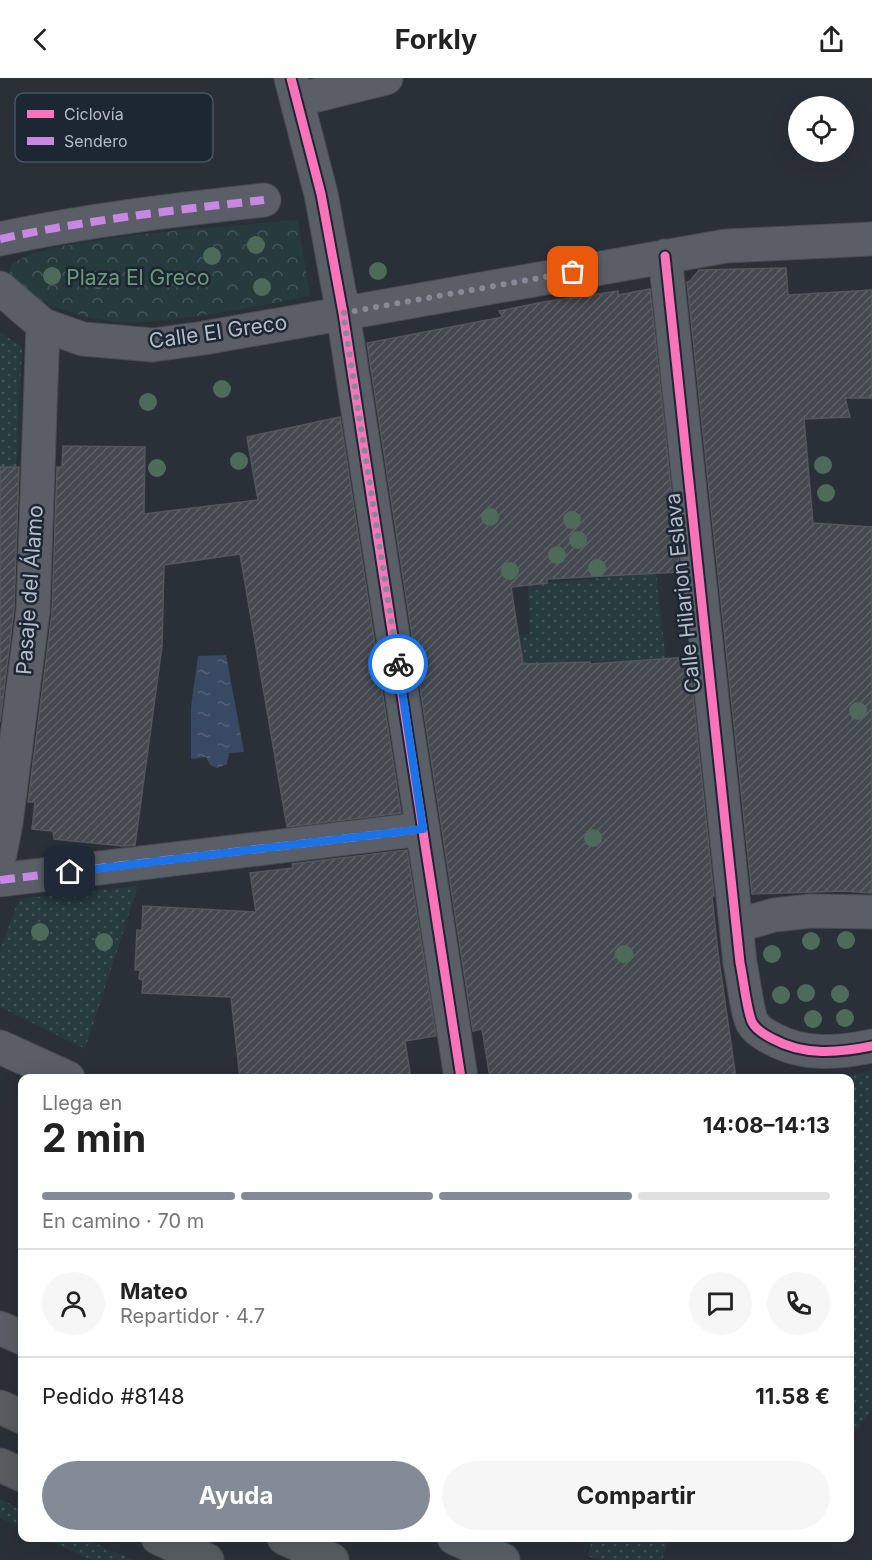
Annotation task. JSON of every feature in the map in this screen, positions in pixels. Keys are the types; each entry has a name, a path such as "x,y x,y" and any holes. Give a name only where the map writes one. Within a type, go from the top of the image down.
{"highway":[{"path":"0,1407 18,1415"},
{"path":"0,1465 18,1474"},
{"path":"167,1542 207,1560"},
{"path":"293,1542 332,1560"}],"street":[{"path":"386,78 294,89 321,194 343,313 460,1074"},
{"path":"0,239 126,216 264,200"},
{"name":"Calle El Greco","path":"0,288 43,325 83,339 153,345 726,246 872,239"},
{"name":"Calle Hilarion Eslava","path":"664,256 740,963 752,1022 762,1034 799,1050 814,1065 872,1046"},
{"name":"Pasaje del Álamo","path":"0,854 33,611 43,325"},
{"path":"0,880 423,829"},
{"path":"736,926 774,915 811,911 872,912"},
{"path":"0,1047 59,1074"},
{"path":"0,1328 18,1336"},
{"path":"468,1542 495,1550"}],"green space":[{"name":"Plaza El Greco","path":"298,220 310,296 191,317 132,323 89,317 59,308 32,295 9,277 11,265 29,255 58,247 141,234"},
{"path":"0,332 22,347 14,515 7,467 0,467"},
{"path":"656,573 666,659 506,666 510,637 530,634 528,585"},
{"path":"138,886 85,1049 0,1007 0,950 19,899"},
{"path":"872,1071 872,1411 854,1434 854,1075"},
{"path":"0,1499 18,1508 18,1526 0,1518"},
{"path":"52,1542 92,1542 133,1560 92,1560"},
{"path":"592,1542 669,1542 662,1560 602,1560 587,1556"}],"water":[{"path":"226,655 244,752 229,753 227,764 217,768 210,765 206,757 191,759 191,707 198,656"}],"building":[{"path":"786,268 788,295 872,290 872,398 845,398 850,417 804,419 813,523 872,527 872,893 843,891 752,894 687,282 699,270"},
{"path":"650,289 680,572 547,579 547,583 511,587 523,664 590,662 590,664 689,657 718,953 735,1074 489,1074 482,1029 473,1031 367,343 503,317 499,311 543,302 618,291 618,295"},
{"path":"340,417 401,813 287,827 240,554 164,565 162,646 135,845 123,846 54,839 53,831 32,829 35,802 28,802 52,613 57,467 62,467 63,446 145,447 144,514 258,500 247,437"},
{"path":"0,467 19,467 14,609 0,722"},
{"path":"407,850 436,1036 405,1041 410,1074 240,1074 231,997 142,993 143,980 139,979 140,970 135,970 137,930 142,931 143,906 256,912 250,873 293,868 292,864"}],"marked path":[{"path":"0,239 98,221 264,200"},
{"path":"0,880 423,829"}],"cycle path":[{"path":"291,78 321,194 343,313 460,1074"},
{"path":"665,256 740,963 750,1017 764,1034 785,1044 809,1051 847,1050 872,1046"}],"way so far":[{"path":"398,664 343,313 573,272"}],"route":[{"path":"70,872 423,829 398,664"}]}
